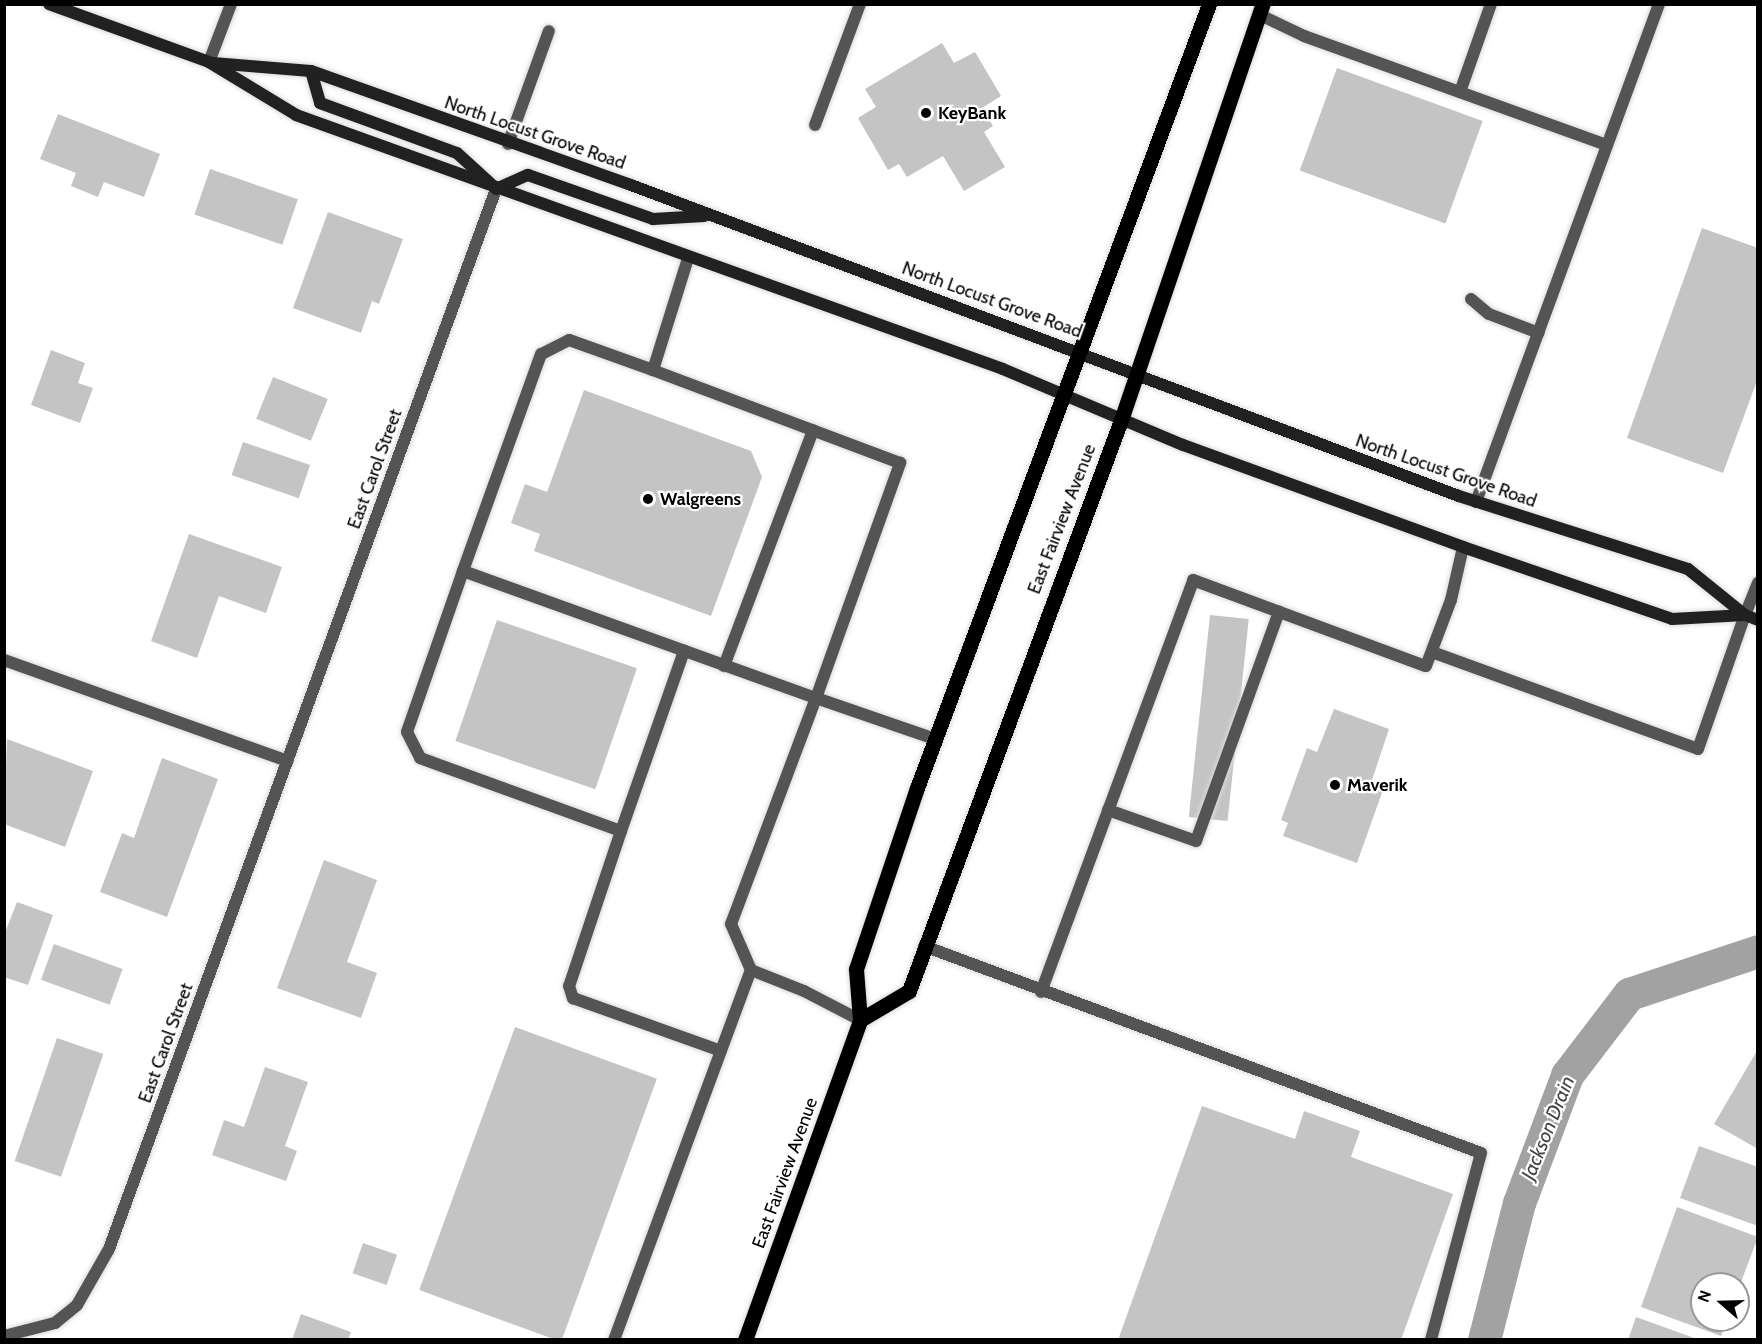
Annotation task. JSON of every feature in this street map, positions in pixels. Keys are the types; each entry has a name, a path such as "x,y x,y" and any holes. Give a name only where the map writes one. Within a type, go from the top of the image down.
{"main road":[{"name":"North Locust Grove Road","path":"49,4 209,62 296,115 688,258 1004,369 1121,420 1463,547 1672,618 1751,618"},
{"name":"East Fairview Avenue","path":"746,1340 860,1020 856,969 935,739 1209,4"},
{"name":"East Fairview Avenue","path":"860,1020 909,991 1121,420 1261,10"},
{"name":"North Locust Grove Road","path":"209,62 311,71 1079,352 1136,377 1476,502 1688,569 1751,618"},
{"path":"311,71 320,103 458,153 496,189 528,176 653,219 710,216"}],"street":[{"path":"209,62 231,4"},
{"path":"815,125 860,4"},
{"path":"1460,92 1491,4"},
{"path":"1476,502 1659,4"},
{"path":"1261,10 1304,36 1607,145"},
{"path":"508,144 549,31"},
{"name":"East Carol Street","path":"4,1336 55,1323 77,1305 109,1249 496,189"},
{"path":"653,370 688,258"},
{"path":"1471,299 1489,314 1539,333"},
{"path":"614,1340 751,970 731,924 816,699 900,463 569,340 541,354 407,732 420,758 621,831"},
{"path":"724,666 813,430"},
{"path":"1041,992 1193,580 1426,666 1451,600 1463,547"},
{"path":"463,572 816,699 935,739"},
{"path":"1432,652 1698,749 1751,618 1758,583"},
{"path":"1108,810 1196,841 1279,612"},
{"path":"684,651 569,986 573,998 721,1051"},
{"path":"4,660 288,761"},
{"path":"924,946 1041,992 1481,1153 1431,1340"},
{"path":"751,970 804,991 860,1020"}],"building":[{"name":"KeyBank","path":"942,43 954,63 975,52 1001,96 982,108 993,126 984,132 1005,167 964,191 943,156 907,177 899,164 888,170 858,118 876,107 865,89"},
{"path":"1337,68 1483,121 1445,223 1300,170"},
{"path":"58,114 160,154 144,197 104,182 98,197 71,186 76,173 40,159"},
{"path":"210,169 298,199 282,245 194,214"},
{"path":"328,212 403,239 379,304 372,301 361,333 293,308"},
{"path":"1702,228 1758,248 1758,378 1723,473 1627,438"},
{"path":"51,350 85,363 78,383 93,388 80,423 31,405"},
{"path":"273,377 328,399 311,441 256,419"},
{"name":"Walgreens","path":"584,390 751,451 762,477 711,616 534,551 540,534 511,523 525,484 547,492"},
{"path":"243,442 310,465 299,498 232,475"},
{"path":"189,534 282,567 266,613 219,596 197,658 151,641"},
{"path":"1210,615 1249,619 1228,821 1189,817"},
{"path":"497,620 637,668 595,789 455,741"},
{"name":"Maverik","path":"1334,709 1389,729 1371,783 1384,787 1357,863 1283,836 1288,823 1281,820 1307,748 1317,752"},
{"path":"7,739 93,771 65,847 4,824"},
{"path":"162,758 218,779 167,917 100,892 122,833 134,838"},
{"path":"324,860 377,880 347,962 377,973 361,1018 277,988"},
{"path":"17,902 53,915 28,985 4,977 4,935"},
{"path":"54,944 123,969 110,1005 41,980"},
{"path":"515,1027 657,1079 562,1340 556,1340 419,1290"},
{"path":"57,1038 103,1054 61,1177 15,1161"},
{"path":"1758,1049 1758,1149 1714,1124"},
{"path":"265,1067 308,1082 285,1146 297,1151 286,1181 212,1155 224,1120 244,1127"},
{"path":"1202,1106 1295,1139 1304,1111 1360,1131 1351,1157 1453,1194 1401,1340 1118,1340"},
{"path":"1699,1146 1758,1167 1758,1226 1680,1198"},
{"path":"1677,1207 1758,1237 1745,1272 1690,1272 1690,1325 1641,1307"},
{"path":"363,1243 397,1255 387,1285 353,1273"},
{"path":"301,1314 351,1332 348,1340 292,1340"},
{"path":"1636,1317 1697,1339 1697,1340 1628,1340"},
{"path":"1710,1332 1722,1332 1721,1336"}],"waterway":[{"name":"Jackson Drain","path":"1484,1340 1519,1203 1567,1075 1629,994 1758,951"}],"place":[{"name":"KeyBank","path":"926,113"},
{"name":"Walgreens","path":"648,499"},
{"name":"Maverik","path":"1335,785"}]}
